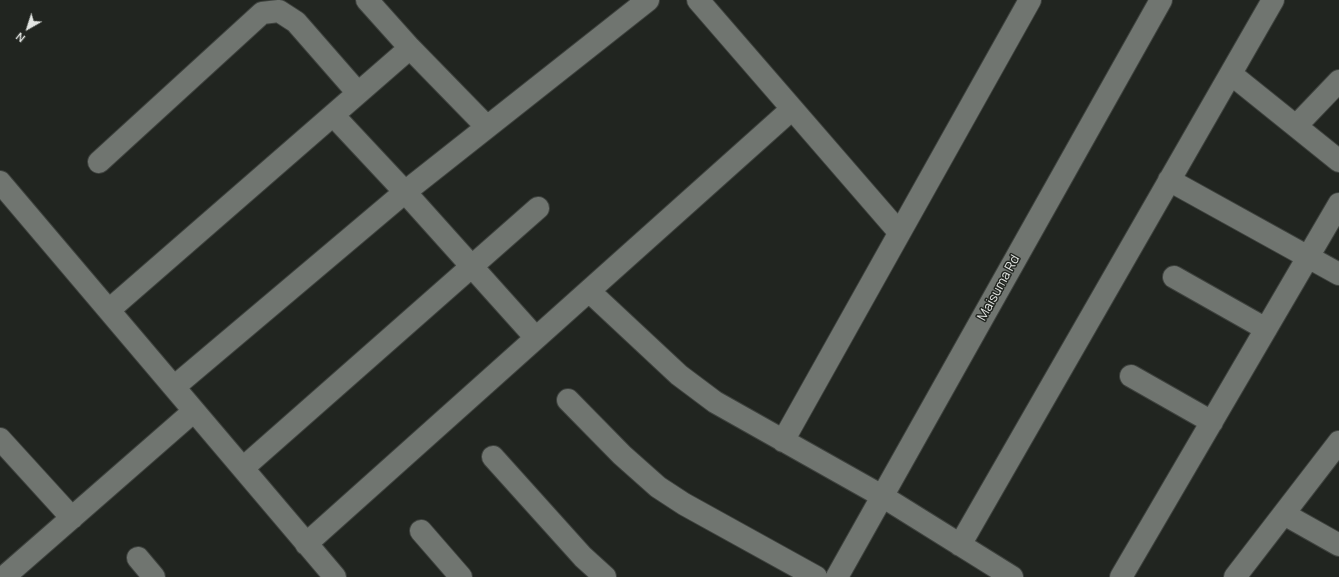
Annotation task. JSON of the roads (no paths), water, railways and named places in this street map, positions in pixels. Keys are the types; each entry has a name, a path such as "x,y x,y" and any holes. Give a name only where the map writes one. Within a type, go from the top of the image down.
{"street":[{"path":"367,0 410,48 487,127"},
{"path":"174,387 405,192 648,0"},
{"path":"698,0 900,232"},
{"path":"783,441 1030,0"},
{"name":"Maisuma Rd","path":"837,577 1161,0"},
{"path":"960,545 1273,0"},
{"path":"98,162 262,13 279,11 296,22 358,93"},
{"path":"109,310 410,48"},
{"path":"1231,74 1339,161"},
{"path":"1296,126 1339,81"},
{"path":"306,544 792,108"},
{"path":"333,115 405,192 536,338"},
{"path":"1169,180 1339,274"},
{"path":"0,182 335,577"},
{"path":"1121,577 1339,204"},
{"path":"242,468 538,208"},
{"path":"1174,277 1266,329"},
{"path":"589,291 679,375 715,402 882,496 1012,577"},
{"path":"1131,376 1212,422"},
{"path":"568,400 622,455 658,487 684,504 816,577"},
{"path":"4,577 194,411"},
{"path":"0,439 72,518"},
{"path":"1235,577 1339,442"},
{"path":"493,458 583,557 605,577"},
{"path":"1284,514 1339,545"},
{"path":"421,531 461,577"},
{"path":"138,558 154,577"}]}
